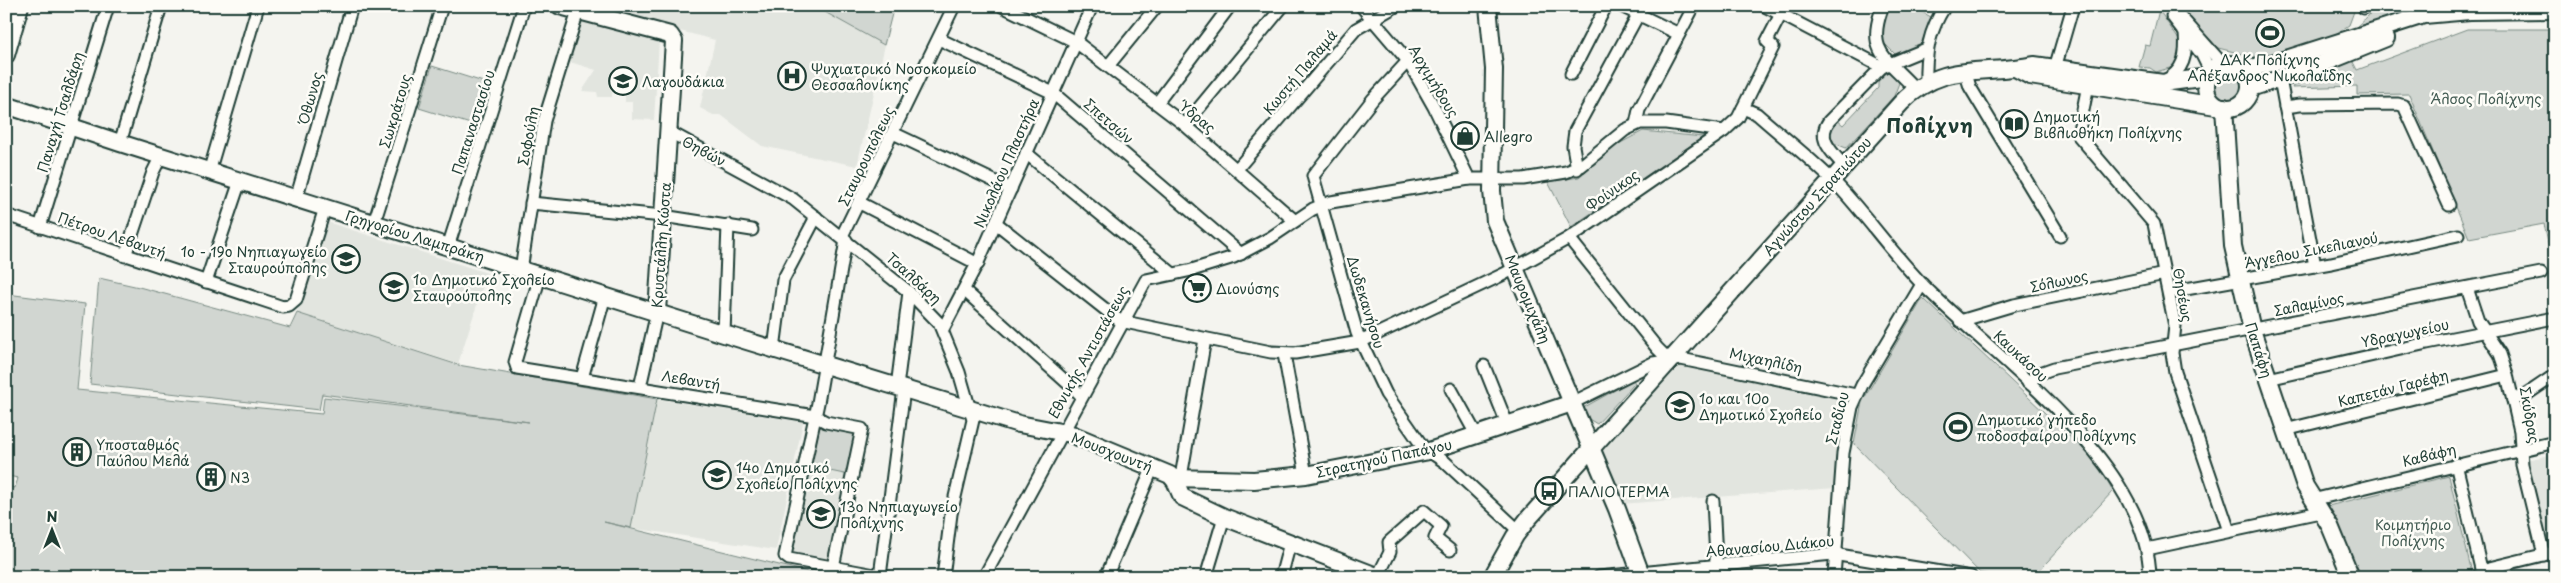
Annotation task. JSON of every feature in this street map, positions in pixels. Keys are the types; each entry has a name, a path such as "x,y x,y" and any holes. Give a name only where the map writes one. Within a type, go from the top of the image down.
{"street":[{"path":"6,55 20,6"},
{"name":"Παναγή Τσαλδάρη","path":"40,227 108,6"},
{"path":"120,143 161,6"},
{"path":"209,172 258,6"},
{"name":"Όθωνος","path":"296,199 352,6"},
{"name":"Σωκράτους","path":"374,224 442,6"},
{"name":"Παπαναστασίου","path":"448,247 524,6"},
{"name":"Θηβών","path":"560,6 672,36 674,48 668,131 775,187 844,238"},
{"name":"Σταυρουπόλεως","path":"833,567 789,560 785,553 825,364 844,238 954,6"},
{"name":"Ύδρας","path":"1002,6 1076,42 1184,125 1295,221"},
{"name":"Νικολάου Πλαστήρα","path":"943,329 978,264 1092,6"},
{"path":"1108,66 1157,6"},
{"path":"1157,104 1230,6"},
{"path":"1184,125 1284,6"},
{"name":"Αρχιμήδους","path":"1361,6 1408,61 1434,107 1469,179"},
{"name":"Κωστή Παλαμά","path":"1237,169 1356,29 1372,18 1396,6"},
{"name":"Μαυρομιχάλη","path":"1488,6 1494,69 1492,179 1496,221 1642,575"},
{"path":"1571,74 1606,6"},
{"path":"1620,6 1679,34"},
{"path":"1636,124 1639,110 1694,6"},
{"path":"1765,6 1886,65 1920,86"},
{"path":"1883,6 1878,19 1875,39 1886,65"},
{"path":"1920,86 1926,49 1934,24 1945,6"},
{"path":"2055,68 2073,6"},
{"path":"2166,6 2202,55 2210,75"},
{"path":"2171,6 2218,59 2243,70 2280,61 2424,15 2449,15"},
{"path":"2250,88 2280,79 2449,15 2470,11 2555,10"},
{"name":"Σοφούλη","path":"521,270 544,121 578,11"},
{"name":"Φοίνικος","path":"1122,322 1205,340 1284,354 1360,342 1515,269 1569,238 1724,131 1734,123 1743,108 1774,47 1767,41 1781,14"},
{"path":"1638,15 1575,131 1572,146 1577,169 1636,124 1666,123 1724,131"},
{"path":"2158,82 2171,77 2181,67 2185,56 2186,34"},
{"name":"Σπετσών","path":"939,39 1053,93 1241,254"},
{"path":"1844,166 1826,145 1823,136 1829,121 1851,96 1886,65 1926,49"},
{"name":"Δωδεκανήσου","path":"1408,61 1373,98 1313,176 1360,342 1393,406 1429,452 1445,462 1519,531"},
{"path":"2223,107 2214,102 2208,95 2206,86 2210,75 2218,67 2227,64"},
{"path":"1920,86 1965,71 2017,69 2034,65 2158,82 2183,82 2210,75"},
{"path":"2017,69 2030,76 2223,107 2240,104 2247,97 2250,88 2249,79 2243,70"},
{"path":"1965,71 1970,87 2060,236"},
{"path":"2280,79 2314,266"},
{"name":"Θησέως","path":"2088,85 2078,135 2150,216 2155,227 2175,326 2172,356 2176,376 2229,531"},
{"name":"Αγνώστου Στρατιώτου","path":"1492,577 1519,531 1591,448 1844,166 1920,86"},
{"name":"Γρηγορίου Λαμπράκη","path":"6,105 209,172 825,364"},
{"path":"2285,107 2310,105 2404,106 2450,205"},
{"name":"Παπάφη","path":"2223,107 2232,237 2239,279 2252,330 2285,430 2316,506 2330,526 2350,577"},
{"name":"Καυκάσου","path":"1743,108 1757,114 1832,180 1922,284 2078,431 2106,465 2132,506 2147,549 2150,577"},
{"name":"Κρυστάλλη Κώστα","path":"640,387 657,312 668,131"},
{"path":"893,133 1011,189"},
{"path":"1026,153 1173,274"},
{"path":"125,256 153,172 162,156"},
{"name":"Εθνικής Αντιστάσεως","path":"984,577 1144,282 1152,278 1214,264 1241,254 1321,205 1351,198 1469,179 1523,179 1577,169"},
{"path":"206,282 240,181"},
{"path":"860,202 978,264"},
{"path":"531,203 663,216 752,230"},
{"name":"Πέτρου Λεβαντή","path":"6,215 275,305 289,306 294,303 325,208"},
{"path":"774,349 784,280 816,217"},
{"path":"996,223 1122,322"},
{"path":"724,334 728,225"},
{"name":"Άγγελου Σικελιανού","path":"2168,292 2314,266 2458,235"},
{"name":"Τσαλδάρη","path":"844,238 909,292 935,318 943,329 972,410"},
{"path":"1569,238 1657,348 1669,360"},
{"name":"Σαλαμίνος","path":"2028,383 2040,373 2054,368 2540,273"},
{"name":"Σόλωνος","path":"1960,321 2014,305 2165,274"},
{"name":"Λεβαντή","path":"540,276 514,365 518,368 815,416 826,422 862,429 833,567"},
{"name":"Σταδίου","path":"1834,577 1843,453 1847,426 1856,395 1922,284"},
{"name":"Σκύδρας","path":"2467,288 2476,316 2484,332 2500,354 2507,375 2520,432 2522,465 2549,554"},
{"path":"965,291 1082,396"},
{"path":"833,567 883,576 909,292"},
{"path":"582,378 605,296"},
{"name":"Υδραγωγείου","path":"2268,379 2549,319"},
{"path":"1177,477 1205,340"},
{"path":"1284,354 1306,475"},
{"name":"Μιχαηλίδη","path":"1669,360 1691,359 1856,395"},
{"name":"Στρατηγού Παπάγου","path":"1177,477 1254,480 1306,475 1429,452 1572,403 1649,365 1669,360"},
{"name":"Μουσχουντή","path":"825,364 1020,424 1072,435 1177,477 1182,497 1224,517 1373,576"},
{"path":"1484,366 1508,426"},
{"name":"Καπετάν Γαρέφη","path":"2285,430 2507,375"},
{"path":"2513,400 2527,394 2555,375"},
{"path":"1451,389 1477,436"},
{"path":"943,577 950,514 973,425 972,410"},
{"name":"Καβάφη","path":"2147,549 2229,531 2456,464 2555,442"},
{"path":"2456,464 2482,573 2549,554"},
{"path":"1106,577 1153,467"},
{"path":"1713,501 1717,571"},
{"path":"1373,576 1390,552 1389,542 1424,511 1442,526 1435,538 1450,550"},
{"path":"1206,577 1224,517"},
{"path":"1281,577 1290,544"},
{"name":"Αθανασίου Διάκου","path":"1599,577 1717,571 1837,554 1971,577"}],"shaded area":[{"name":"Ψυχιατρικό Νοσοκομείο Θεσσαλονίκης","path":"583,6 894,6 857,166 762,146 721,115 713,115 700,108 715,40"},
{"name":"Λαγουδάκια","path":"586,21 659,41 654,120 632,119 632,102 625,102 625,94 612,93 612,97 598,97 597,92 582,91 596,70 570,62 581,23"},
{"name":"1ο Δημοτικό Σχολείο Σταυρούπολης","path":"327,222 487,273 458,364 297,313"},
{"name":"1ο και 10ο Δημοτικό Σχολείο","path":"1680,365 1846,401 1838,433 1835,488 1620,504 1600,454"},
{"name":"14ο Δημοτικό Σχολείο Πολίχνης","path":"657,399 803,422 776,550 631,528"},
{"path":"2555,454 2555,541 2544,543 2526,460"},
{"name":"13ο Νηπιαγωγείο Πολίχνης","path":"811,467 849,475 831,560 793,554"}],"green space":[{"path":"814,6 894,6 884,45"},
{"path":"1890,6 1911,6 1931,17 1920,47 1897,56 1880,39 1881,28"},
{"name":"ΔΑΚ Πολίχνης Αλέξανδρος Νικολαΐδης","path":"2179,6 2356,6 2349,25 2331,37 2259,58 2218,48"},
{"path":"2379,6 2423,6 2428,9 2356,27"},
{"path":"2159,10 2179,40 2180,58 2173,67 2156,72 2150,68 2139,67 2145,45 2150,46"},
{"name":"Άλσος Πολίχνης","path":"2467,29 2555,29 2555,261 2551,257 2544,224 2469,238 2409,94 2357,95 2357,86 2292,88 2352,60 2357,70"},
{"path":"432,66 493,85 480,127 419,108"},
{"path":"2228,69 2240,74 2245,86 2240,98 2228,103 2216,98 2211,86 2216,74"},
{"path":"1888,72 1891,72 1899,83 1894,96 1846,148 1834,143 1829,132 1836,119 1843,125 1878,88 1878,80"},
{"path":"1643,131 1703,137 1571,227 1548,182 1579,177 1613,147"},
{"path":"99,278 290,328 297,313 458,365 657,399 631,528 604,522 828,577 6,577 6,486 15,488 18,478 8,476 6,479 7,294 85,304 77,390 322,414 324,397 529,422 322,394 319,410 90,384"},
{"name":"Δημοτικό γήπεδο ποδοσφαίρου Πολίχνης","path":"1923,298 2097,462 2113,491 2033,577 2004,577 1980,573 1854,444 1862,402"},
{"path":"1633,380 1635,383 1597,424 1587,418 1583,408"},
{"path":"820,425 857,433 849,475 811,467"},
{"name":"Κοιμητήριο Πολίχνης","path":"2449,476 2473,577 2359,577 2328,506"}],"place":[{"name":"ΔΑΚ Πολίχνης Αλέξανδρος Νικολαΐδης","path":"2270,33"},
{"name":"Ψυχιατρικό Νοσοκομείο Θεσσαλονίκης","path":"792,76"},
{"name":"Λαγουδάκια","path":"623,81"},
{"name":"Δημοτική Βιβλιοθήκη Πολίχνης","path":"2014,124"},
{"name":"Allegro","path":"1465,136"},
{"name":"1o - 19o Νηπιαγωγείο Σταυρούπολης","path":"346,259"},
{"name":"1ο Δημοτικό Σχολείο Σταυρούπολης","path":"394,287"},
{"name":"Διονύσης","path":"1197,288"},
{"name":"1ο και 10ο Δημοτικό Σχολείο","path":"1680,406"},
{"name":"Δημοτικό γήπεδο ποδοσφαίρου Πολίχνης","path":"1958,427"},
{"name":"Υποσταθμός Παύλου Μελά","path":"77,452"},
{"name":"14ο Δημοτικό Σχολείο Πολίχνης","path":"717,475"},
{"name":"Ν3","path":"211,477"},
{"name":"ΠΑΛΙΟ ΤΕΡΜΑ","path":"1549,491"},
{"name":"13ο Νηπιαγωγείο Πολίχνης","path":"821,514"}],"district":[{"name":"Πολίχνη","path":"1930,125"}]}
